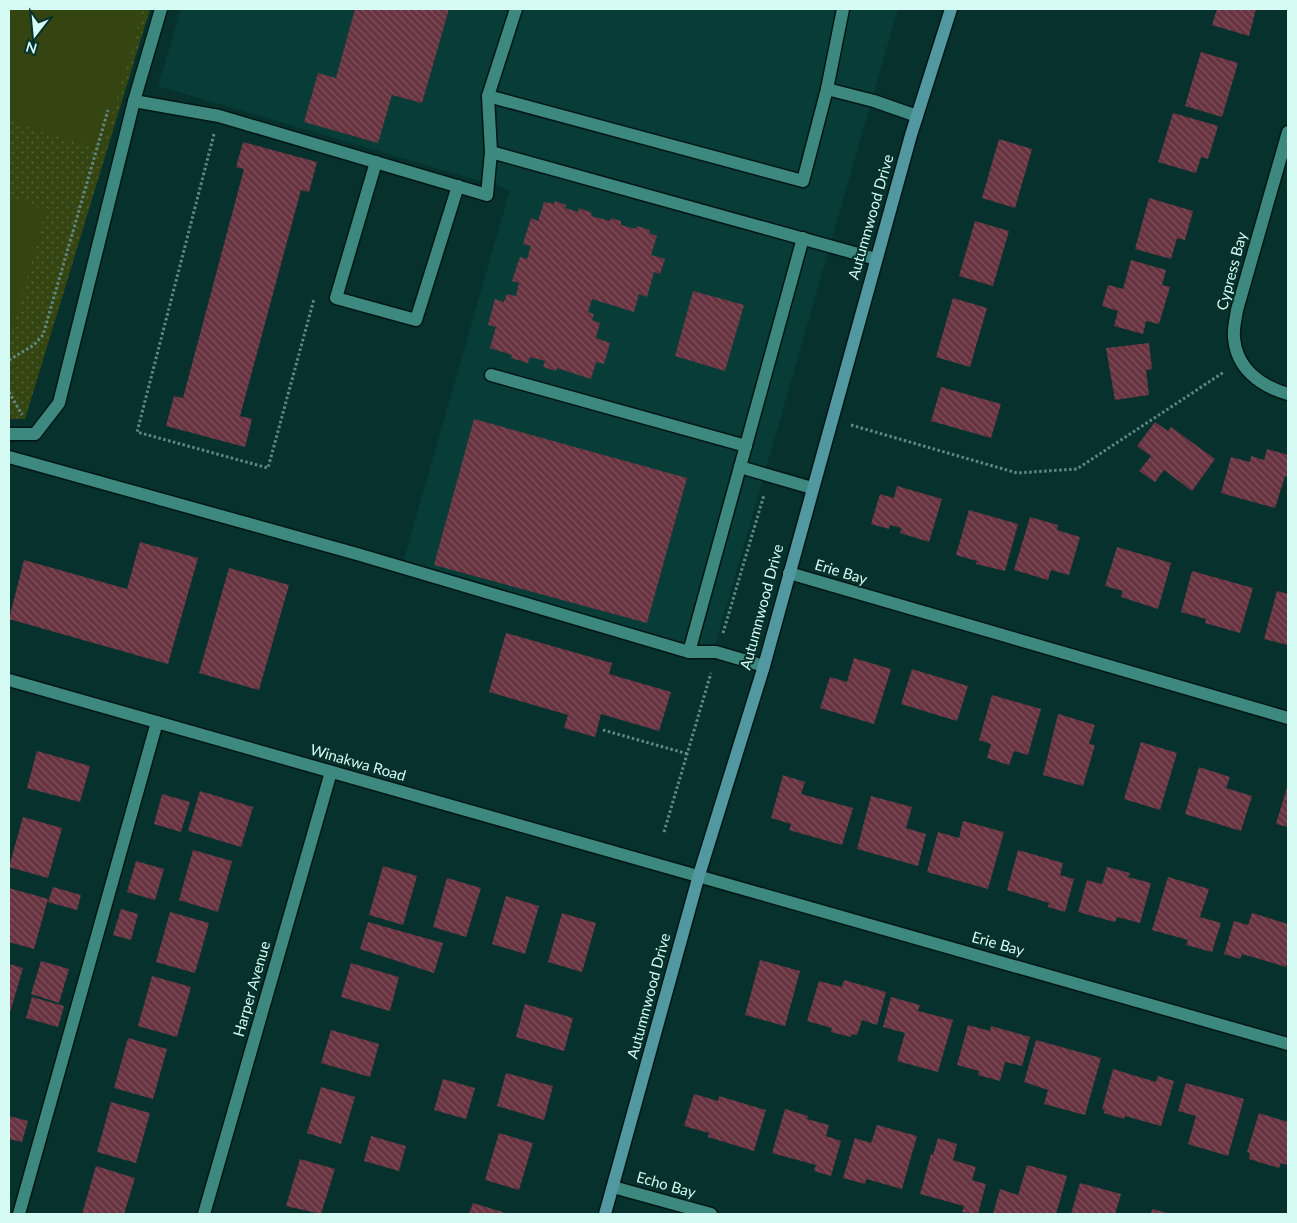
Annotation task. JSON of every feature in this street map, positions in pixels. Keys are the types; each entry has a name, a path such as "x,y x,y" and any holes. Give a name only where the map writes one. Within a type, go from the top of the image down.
{"street":[{"path":"161,9 134,101 59,403 35,434 11,434 9,456 357,554 689,652 716,652 764,666"},
{"path":"134,101 218,116 487,195 491,152 488,96 516,9"},
{"path":"488,96 803,181 826,89 840,9"},
{"name":"Autumnwood Drive","path":"605,1214 699,875 764,666 876,259 917,116 951,9"},
{"path":"826,89 874,101 917,116"},
{"name":"Cypress Bay","path":"1240,362 1234,336 1237,310 1288,132"},
{"path":"491,152 876,259"},
{"path":"376,162 336,298 416,320 458,186"},
{"path":"689,652 803,238"},
{"path":"1240,362 1258,379 1288,394"},
{"path":"492,375 746,446"},
{"path":"740,467 812,488"},
{"name":"Erie Bay","path":"789,573 1288,718"},
{"name":"Winakwa Road","path":"9,680 699,875"},
{"path":"19,1214 157,722"},
{"name":"Harper Avenue","path":"204,1214 331,772"},
{"name":"Erie Bay","path":"699,875 1288,1044"},
{"name":"Echo Bay","path":"613,1187 711,1214"}],"path":[{"path":"9,360 34,345 43,335 108,110"},
{"path":"218,116 137,432 268,468 315,298"},
{"path":"831,419 1017,473 1077,469 1240,362"},
{"path":"723,635 766,490"},
{"path":"664,832 711,672"},
{"path":"603,730 688,754"}],"shaded area":[{"path":"181,9 898,9 712,656 403,562 510,190 158,86"}],"green space":[{"path":"9,9 150,9 25,419 9,419"},
{"path":"9,9 143,9 102,148 38,131 9,119"},
{"path":"9,197 46,210 9,343"}],"building":[{"path":"355,9 449,9 422,103 392,95 378,143 304,122 318,73 336,78"},
{"path":"1217,9 1256,9 1249,36 1212,25"},
{"path":"1201,52 1238,63 1222,117 1185,106"},
{"path":"1173,113 1218,126 1208,159 1201,157 1196,173 1158,162"},
{"path":"999,139 1032,149 1015,208 982,198"},
{"path":"243,142 317,162 309,192 301,190 240,416 252,419 245,447 166,426 174,396 183,398 244,169 236,167"},
{"path":"1149,198 1193,211 1185,240 1177,238 1171,259 1135,249"},
{"path":"555,201 566,205 565,208 578,212 579,208 592,213 591,216 610,221 611,218 621,221 621,225 636,229 637,226 650,230 649,233 657,236 651,255 665,259 660,274 654,272 647,297 639,294 634,312 592,299 588,312 594,314 592,320 600,323 596,338 610,343 604,364 596,362 591,379 557,368 556,371 543,367 545,361 530,357 528,363 511,358 512,355 490,348 496,327 488,325 495,299 504,302 507,294 516,296 519,283 512,281 520,257 527,259 531,246 523,244 531,218 538,221 544,202 554,204"},
{"path":"975,221 1009,231 993,286 959,276"},
{"path":"1131,260 1166,270 1162,285 1170,287 1159,324 1146,321 1143,334 1114,326 1118,311 1102,306 1108,285 1123,289"},
{"path":"693,291 744,305 725,371 675,356"},
{"path":"953,298 987,308 970,367 936,357"},
{"path":"1149,343 1152,369 1146,370 1149,395 1115,400 1106,348"},
{"path":"941,387 1001,404 991,438 931,421"},
{"path":"474,419 687,478 647,623 434,565"},
{"path":"1155,422 1168,431 1171,427 1215,459 1192,491 1164,470 1155,482 1139,471 1151,456 1137,446"},
{"path":"1267,449 1288,455 1288,477 1285,476 1275,508 1221,493 1231,457 1250,462 1251,456 1264,460"},
{"path":"897,486 942,499 929,542 900,533 901,528 890,525 889,529 871,524 880,494 894,498"},
{"path":"969,510 1018,524 1005,571 976,564 977,561 956,555"},
{"path":"1030,517 1058,525 1057,530 1080,537 1069,575 1051,570 1048,580 1014,570"},
{"path":"140,542 198,558 168,664 9,619 24,560 127,589"},
{"path":"1117,547 1171,563 1158,609 1121,597 1123,591 1105,586"},
{"path":"229,568 289,585 259,690 199,673"},
{"path":"1192,571 1253,588 1240,633 1205,623 1206,619 1181,612"},
{"path":"1277,591 1288,594 1288,645 1264,639"},
{"path":"506,633 612,663 609,674 671,692 659,731 601,714 595,737 564,728 568,715 489,692"},
{"path":"854,658 891,669 874,724 820,708 830,677 847,682"},
{"path":"912,669 968,686 957,721 901,704"},
{"path":"992,695 1041,709 1028,755 1014,751 1009,765 987,758 991,744 979,740"},
{"path":"1058,714 1095,725 1089,744 1095,745 1083,786 1043,775"},
{"path":"1141,742 1177,753 1160,810 1124,799"},
{"path":"37,751 90,766 80,802 27,788"},
{"path":"1199,767 1230,777 1226,788 1252,796 1241,831 1185,814"},
{"path":"783,775 805,782 801,794 853,808 842,845 789,830 791,824 771,818"},
{"path":"1288,784 1288,827 1276,824"},
{"path":"200,791 253,807 241,847 188,831"},
{"path":"162,794 190,802 181,832 154,824"},
{"path":"871,796 912,807 906,828 926,834 918,866 857,849"},
{"path":"23,817 62,828 48,878 9,867"},
{"path":"963,821 1004,832 988,889 927,872 938,832 959,838"},
{"path":"193,850 232,861 218,912 179,900"},
{"path":"1018,850 1063,863 1060,875 1074,879 1065,912 1048,907 1049,903 1007,890"},
{"path":"136,861 164,869 155,900 127,892"},
{"path":"383,866 417,876 403,925 369,915"},
{"path":"1107,867 1130,873 1128,877 1151,883 1140,923 1117,917 1115,922 1078,912 1087,880 1102,884"},
{"path":"1168,877 1209,889 1200,917 1221,923 1212,952 1186,945 1188,940 1152,930"},
{"path":"447,878 481,888 466,937 433,927"},
{"path":"53,887 81,895 77,910 48,902"},
{"path":"9,888 48,899 34,949 9,942"},
{"path":"506,896 539,906 525,954 492,944"},
{"path":"121,909 138,914 131,940 113,935"},
{"path":"170,912 209,923 195,973 156,962"},
{"path":"562,913 596,923 582,972 548,962"},
{"path":"1252,913 1288,924 1288,960 1286,967 1242,954 1240,959 1224,954 1234,921 1248,925"},
{"path":"368,922 443,943 434,973 360,949"},
{"path":"760,960 800,971 785,1026 745,1015"},
{"path":"41,961 69,969 59,1003 31,994"},
{"path":"351,963 399,977 390,1011 341,997"},
{"path":"9,964 23,968 9,1016"},
{"path":"152,976 191,987 177,1037 138,1026"},
{"path":"844,980 886,992 877,1025 862,1020 857,1035 852,1034 851,1037 831,1032 832,1028 807,1021 819,981 842,987"},
{"path":"32,997 64,1006 58,1027 26,1018"},
{"path":"891,997 920,1005 918,1011 953,1020 938,1072 897,1061 905,1033 883,1027"},
{"path":"525,1004 573,1018 564,1051 516,1037"},
{"path":"968,1025 990,1031 991,1026 1030,1037 1022,1066 1005,1062 1000,1081 978,1075 979,1071 957,1065"},
{"path":"331,1030 379,1044 370,1077 321,1063"},
{"path":"128,1038 167,1049 153,1099 114,1088"},
{"path":"1036,1040 1101,1058 1085,1115 1044,1104 1048,1090 1024,1082"},
{"path":"1113,1069 1156,1082 1158,1076 1174,1081 1161,1126 1125,1116 1124,1119 1104,1113 1105,1110 1102,1109"},
{"path":"506,1073 553,1086 544,1120 497,1106"},
{"path":"443,1079 475,1088 466,1119 434,1110"},
{"path":"1186,1083 1244,1099 1228,1156 1188,1144 1196,1116 1178,1111"},
{"path":"321,1087 355,1097 341,1144 307,1133"},
{"path":"694,1094 718,1101 719,1096 766,1110 754,1151 708,1137 709,1133 684,1126"},
{"path":"111,1102 150,1113 136,1163 97,1152"},
{"path":"785,1109 808,1116 807,1119 829,1125 826,1136 841,1141 831,1176 814,1171 816,1165 772,1153"},
{"path":"1259,1113 1288,1122 1288,1165 1281,1163 1279,1168 1249,1159 1250,1153 1247,1152"},
{"path":"9,1116 28,1121 22,1142 9,1139"},
{"path":"877,1125 917,1136 902,1189 866,1179 865,1184 843,1178 855,1138 871,1143"},
{"path":"499,1133 533,1143 519,1190 485,1180"},
{"path":"371,1136 406,1146 399,1171 364,1161"},
{"path":"938,1138 957,1144 953,1160 976,1167 972,1180 986,1184 978,1214 962,1212 964,1206 920,1194 931,1154 933,1155"},
{"path":"300,1159 335,1169 321,1214 286,1206"},
{"path":"1027,1165 1067,1176 1056,1214 993,1214 1000,1189 1018,1195"},
{"path":"96,1166 135,1178 124,1214 82,1214"},
{"path":"1080,1183 1121,1194 1115,1214 1071,1214"},
{"path":"473,1203 509,1214 469,1214"},
{"path":"1152,1209 1171,1214 1151,1214"}]}
